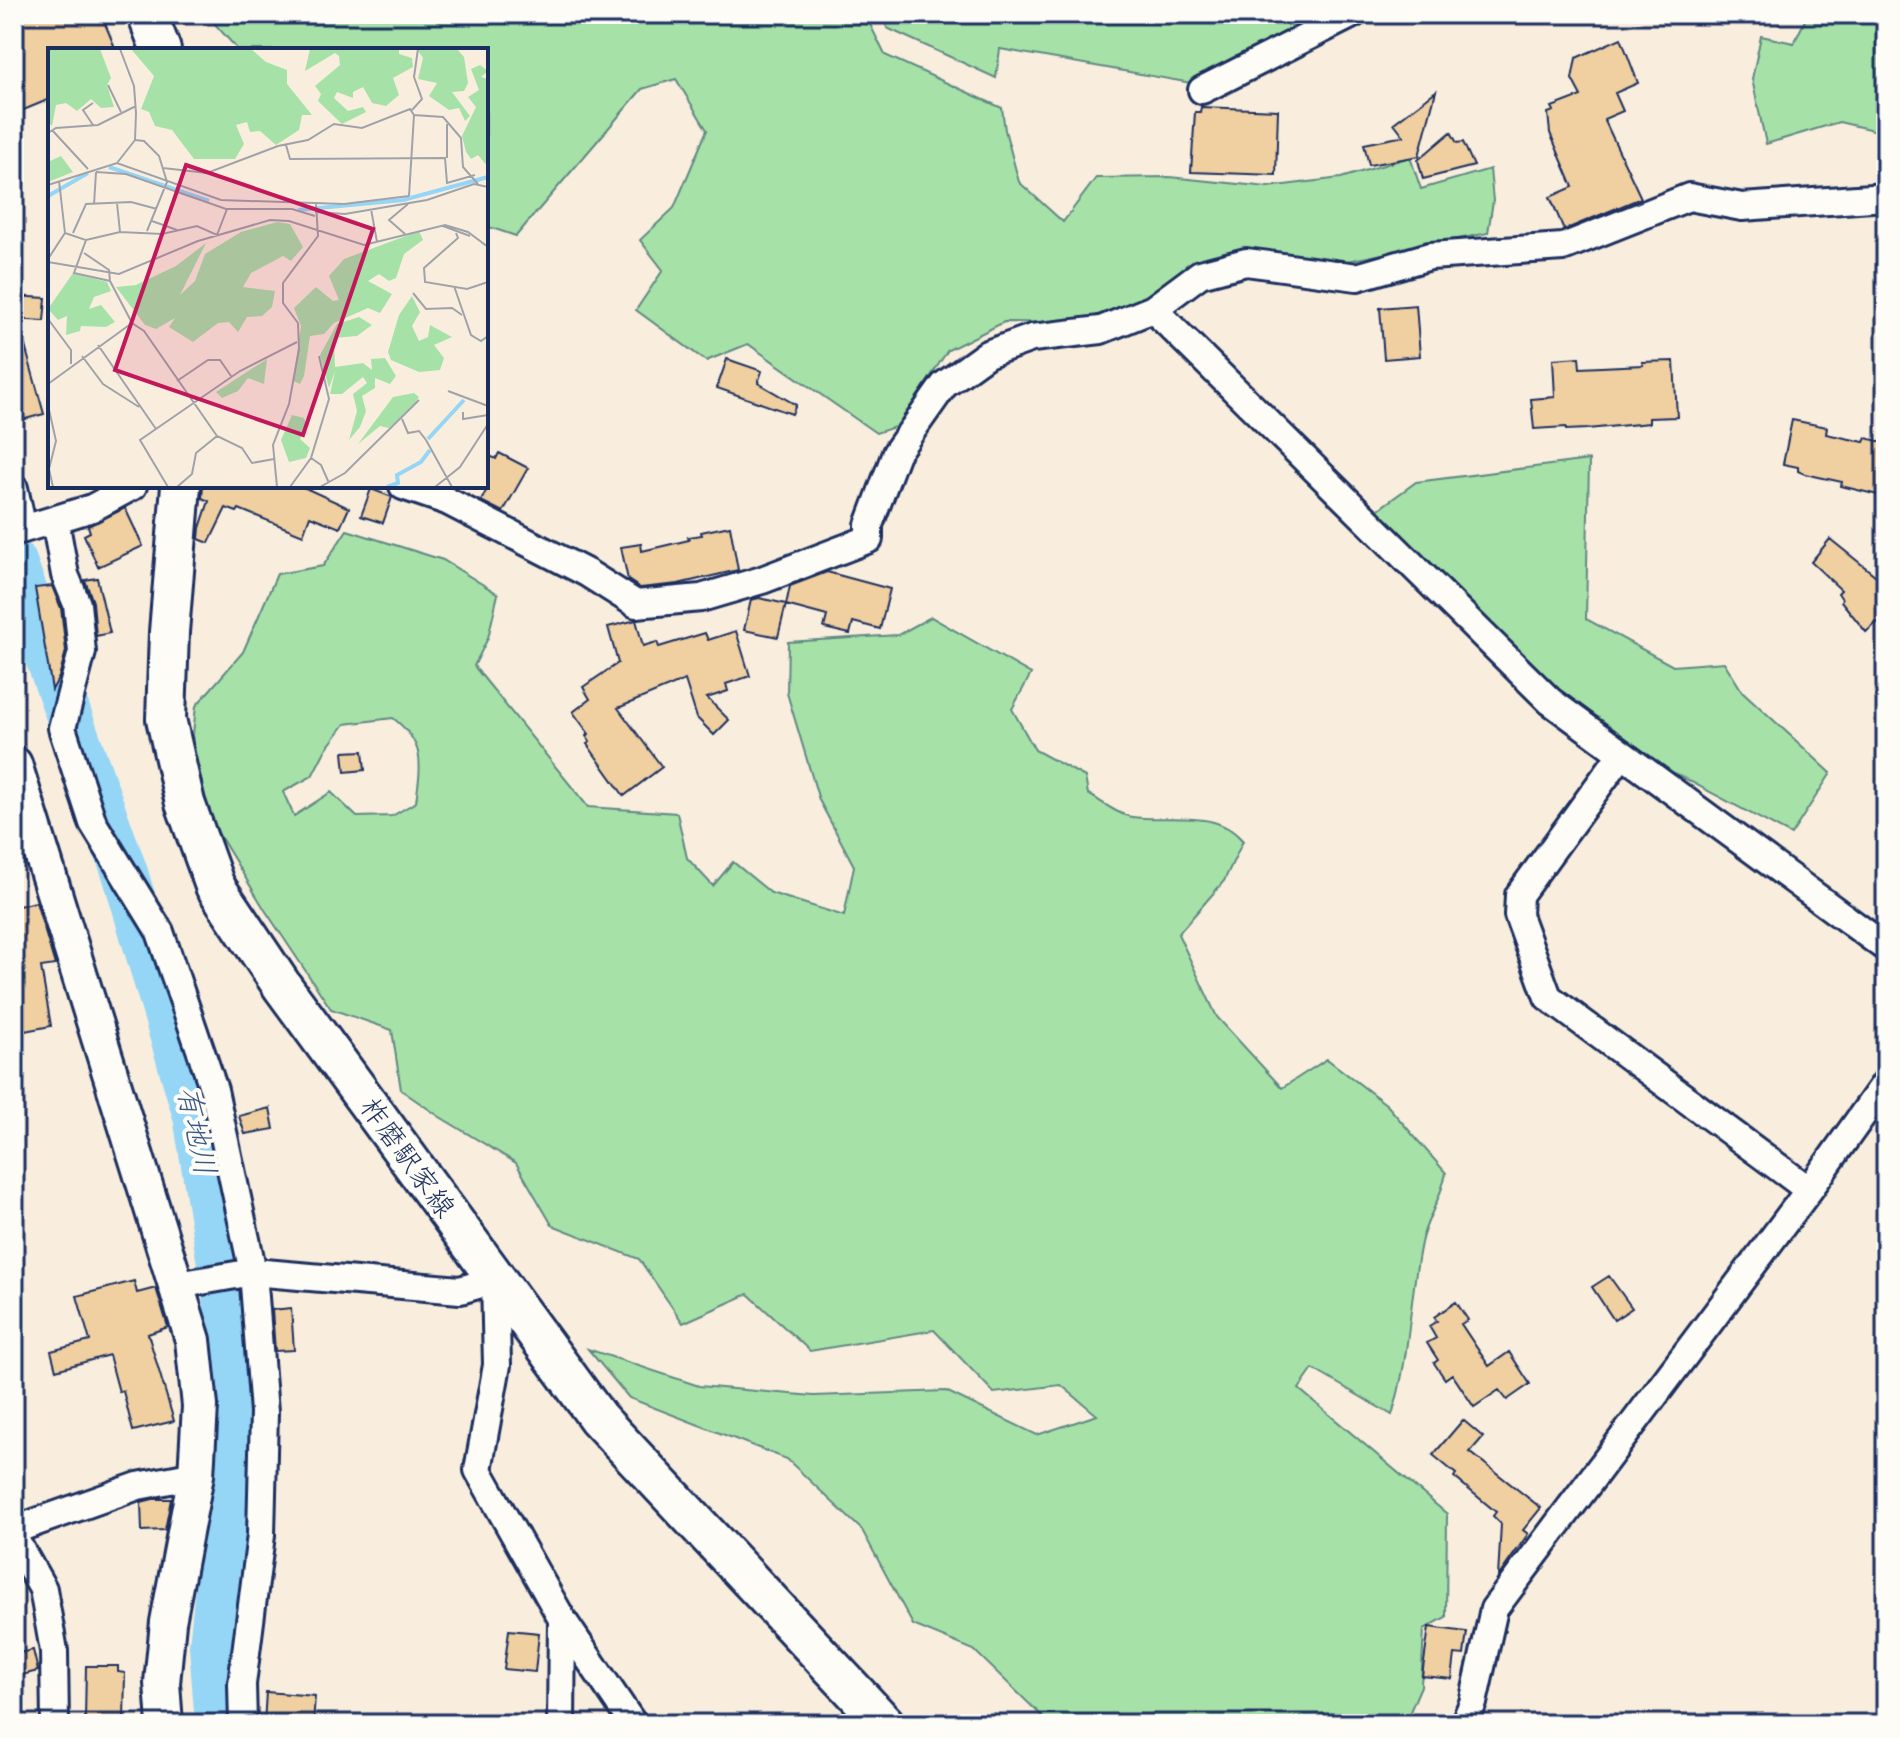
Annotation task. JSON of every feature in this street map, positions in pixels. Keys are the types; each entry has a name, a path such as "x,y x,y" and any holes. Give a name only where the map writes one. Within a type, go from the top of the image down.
{"main road":[{"path":"147,14 160,48"},
{"name":"柞磨駅家線","path":"181,488 169,632 166,719 185,803 215,886 282,986 598,1418 885,1724"}],"street":[{"path":"1202,90 1353,14"},
{"path":"408,488 461,508 587,573 636,604 701,598 762,580 869,539 869,525 896,453 944,385 987,354 1032,338 1101,330 1153,309 1200,274 1246,262 1357,277 1430,256 1563,247 1689,197 1742,207 1886,197"},
{"path":"1153,309 1550,701 1886,948"},
{"path":"14,488 19,531 92,508 129,488"},
{"path":"55,520 65,575 77,604 82,652 62,728 93,823 160,932 214,1090 253,1272 264,1412 261,1535 242,1684 243,1724"},
{"path":"1621,755 1519,895 1518,915 1548,997 1809,1190"},
{"path":"14,764 193,1340 199,1393 196,1475 168,1622 162,1683 165,1724"},
{"path":"1464,1724 1473,1703 1494,1609 1809,1190 1886,1082"},
{"path":"178,1285 253,1272 460,1290 495,1280 497,1365 478,1470 562,1619 633,1724"},
{"path":"14,1530 138,1486 196,1475"},
{"path":"14,1538 43,1589 54,1651 55,1724"},
{"path":"561,1724 562,1619"}],"green space":[{"path":"206,14 865,14 885,55 1002,108 1019,182 1063,222 1096,178 1169,177 1268,187 1341,178 1410,157 1421,189 1490,169 1493,201 1488,233 1332,264 1257,250 1173,287 1076,323 1004,322 948,350 898,426 876,433 748,344 706,361 636,310 663,270 640,240 674,208 707,130 676,79 642,89 516,236 488,227 488,48 236,48"},
{"path":"883,14 1005,14 1008,21 1079,19 1077,14 1317,14 1191,83 1000,49 996,78 887,28"},
{"path":"1808,14 1886,14 1886,133 1839,122 1766,144 1752,79 1761,36 1794,43"},
{"path":"1589,460 1586,619 1673,666 1724,662 1742,691 1831,773 1791,835 1633,751 1520,657 1376,511 1416,482"},
{"path":"347,530 443,560 498,594 488,638 474,666 588,807 677,813 687,858 713,886 733,862 771,893 844,916 854,866 819,800 787,693 788,642 898,635 931,617 1031,674 1012,709 1035,750 1085,777 1088,794 1127,816 1206,820 1220,824 1243,841 1224,881 1178,934 1217,1017 1282,1088 1327,1059 1387,1105 1446,1173 1421,1243 1406,1351 1392,1415 1313,1369 1299,1389 1447,1514 1446,1617 1424,1629 1421,1686 1409,1714 1390,1724 1050,1724 974,1650 913,1625 862,1530 787,1459 629,1398 588,1349 699,1386 814,1396 946,1391 1037,1435 1097,1415 1061,1385 994,1393 934,1330 810,1351 748,1294 683,1323 639,1259 552,1225 516,1163 401,1090 392,1030 331,1009 212,823 192,744 196,706 243,652 277,574 323,566","holes":["393,718 404,728 419,756 416,802 392,816 357,817 331,792 294,816 283,792 312,776 326,749 345,724"]}],"building":[{"path":"14,14 101,14 115,48 48,48 48,100 14,114"},
{"path":"1621,38 1638,83 1615,93 1623,111 1604,119 1641,198 1564,230 1550,197 1573,187 1550,133 1548,113 1554,111 1552,107 1581,96 1572,79 1576,58"},
{"path":"1436,91 1419,156 1369,165 1364,144 1404,136 1394,123"},
{"path":"1201,107 1278,110 1276,175 1191,172 1195,112 1200,112"},
{"path":"1451,132 1457,143 1463,142 1474,166 1423,179 1418,160"},
{"path":"14,296 46,298 44,321 14,319"},
{"path":"1416,305 1420,356 1384,359 1380,308"},
{"path":"20,328 44,414 14,422 14,329"},
{"path":"1579,357 1580,368 1674,361 1677,417 1649,418 1649,423 1587,429 1534,429 1531,399 1555,397 1553,359"},
{"path":"727,359 762,371 758,383 796,405 792,414 717,388"},
{"path":"1792,420 1827,427 1826,434 1886,443 1886,497 1841,486 1842,482 1805,474 1798,471 1798,467 1783,464"},
{"path":"499,453 528,468 503,512 481,501 488,488 488,455 496,459"},
{"path":"203,488 305,488 349,508 340,528 310,516 303,535 239,509 237,512 226,508 209,543 199,539 209,501 202,498"},
{"path":"371,489 392,497 383,523 361,516"},
{"path":"125,508 143,546 98,567 84,535 90,532 88,526"},
{"path":"730,526 738,570 678,584 640,588 628,580 621,547 641,544 642,551"},
{"path":"1830,539 1876,576 1886,589 1886,615 1866,632 1841,601 1838,593 1841,590 1811,562"},
{"path":"827,572 890,589 880,629 853,622 850,634 824,628 827,616 786,605 790,586"},
{"path":"97,578 110,633 96,636 93,602 85,580"},
{"path":"52,586 61,608 66,651 52,690 35,588"},
{"path":"759,598 786,604 778,637 744,630 751,600"},
{"path":"636,620 643,646 657,642 659,647 705,633 708,640 736,631 750,676 726,684 728,691 707,698 729,720 714,735 697,718 685,680 618,708 662,767 624,796 587,744 590,742 586,736 589,734 573,712 590,699 583,687 618,663 608,627"},
{"path":"363,751 365,770 345,772 343,752"},
{"path":"36,902 55,965 41,967 51,1026 14,1033 14,907"},
{"path":"270,1108 274,1129 245,1134 239,1116"},
{"path":"1609,1276 1632,1308 1614,1320 1592,1287"},
{"path":"134,1281 137,1293 156,1288 168,1327 148,1334 174,1421 133,1431 123,1391 119,1392 109,1355 56,1370 51,1351 90,1341 77,1296"},
{"path":"1456,1302 1468,1320 1461,1324 1489,1366 1509,1352 1530,1384 1507,1400 1499,1390 1474,1407 1452,1374 1445,1379 1434,1363 1438,1360 1427,1343 1436,1338 1429,1326 1437,1321 1434,1317"},
{"path":"291,1308 294,1350 275,1351 272,1310"},
{"path":"1463,1420 1483,1437 1470,1452 1541,1508 1523,1530 1528,1534 1498,1577 1501,1524 1493,1516 1496,1512 1433,1455"},
{"path":"171,1499 165,1530 142,1531 141,1502"},
{"path":"1429,1627 1467,1632 1464,1655 1455,1654 1452,1679 1422,1676"},
{"path":"509,1630 539,1633 535,1672 504,1669"},
{"path":"33,1650 38,1671 14,1677 14,1654"},
{"path":"86,1666 118,1666 118,1672 125,1673 124,1720 85,1720"},
{"path":"266,1692 315,1696 313,1724 264,1724"}],"waterway":[{"name":"有地川","path":"14,562 125,873 196,1116 230,1324 237,1413 212,1646 218,1724"}]}
